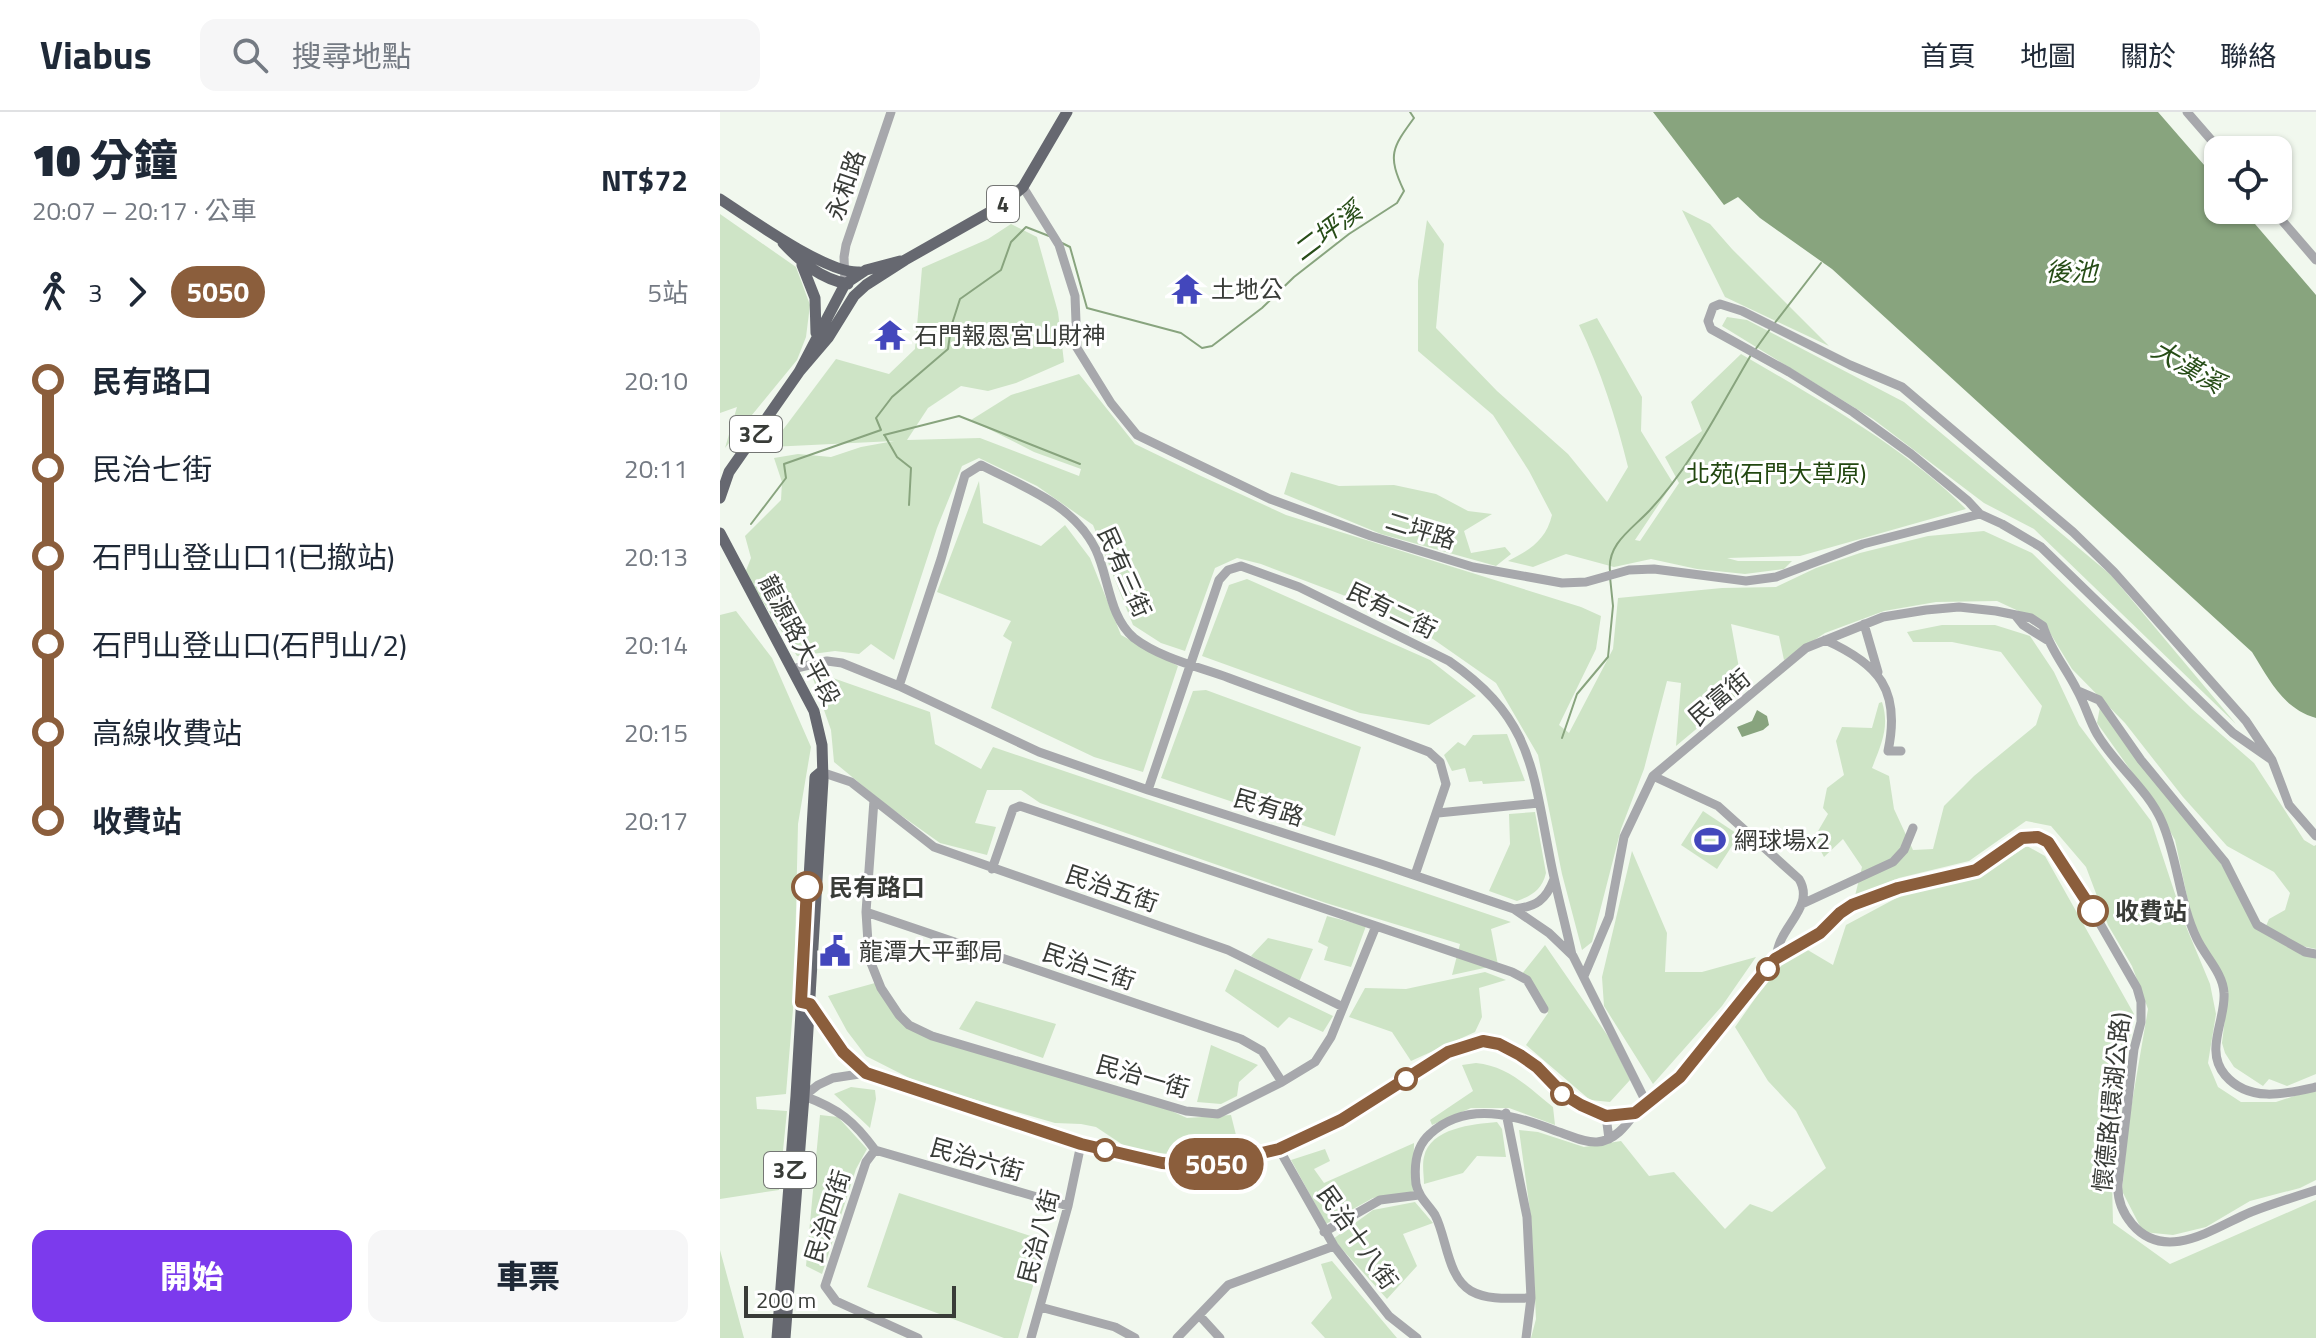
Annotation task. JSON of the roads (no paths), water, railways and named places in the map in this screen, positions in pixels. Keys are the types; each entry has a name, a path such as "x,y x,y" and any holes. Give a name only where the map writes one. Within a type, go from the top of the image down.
{"main road":[{"name":"4","path":"845,310 866,285 1002,205 1023,187 1067,112"},
{"name":"3乙","path":"720,199 777,237 826,263 844,278"},
{"name":"3乙","path":"777,237 823,277 844,278"},
{"name":"3乙","path":"792,252 806,273 815,298 816,332 811,349"},
{"name":"4","path":"844,278 905,260"},
{"name":"3乙","path":"799,372 844,278"},
{"path":"845,310 848,301 844,278 866,285"},
{"name":"3乙","path":"720,498 729,472 799,372 828,338 845,310"},
{"name":"龍源路大平段","path":"720,533 819,725 822,745 821,772 815,777 810,829 806,1003 785,1338"},
{"name":"龍源路大平段","path":"777,1338 800,1096"}],"street":[{"name":"永和路","path":"844,278 846,245 891,112"},
{"path":"2187,112 2208,136"},
{"name":"二坪路","path":"1023,187 1059,245 1075,296 1077,348 1111,403 1137,435 1270,499 1371,536 1473,567 1562,583 1586,582 1629,570 1654,569 1746,581 1776,577 1863,544 1980,514"},
{"path":"2285,224 2316,260"},
{"path":"2272,760 2233,733 2041,547 1980,514 1911,454 1853,412 1711,329 1708,321 1713,307 1720,304 1742,311 1850,365 1902,387 1967,440 2114,572 2246,721 2272,760 2289,805 2316,836"},
{"name":"民有三街","path":"899,686 965,475 981,465 1060,506 1082,527 1097,552 1117,614 1128,632 1151,648 1429,752 1440,762 1446,784 1415,875"},
{"name":"民有二街","path":"1148,790 1219,580 1228,570 1241,566 1299,587 1449,661 1489,692 1517,729 1526,750 1573,956"},
{"name":"民富街","path":"1584,976 1609,917 1624,837 1653,776 1806,648 1864,624 1902,613 1959,607 2015,615 2023,625 2047,640 2078,691 2097,734 2162,822 2191,924 2224,992 2216,1046 2217,1059 2224,1074 2256,1094 2278,1096 2316,1087"},
{"path":"1864,624 1893,725 1888,751 1901,751"},
{"path":"1825,640 1862,659 1879,675"},
{"name":"民有路","path":"792,669 827,661 842,663 899,686 1039,752 1514,909 1549,933 1573,956 1646,1102"},
{"path":"2078,691 2099,700 2141,760 2225,862 2257,925 2305,952 2316,954"},
{"path":"821,772 851,782 874,800"},
{"path":"1531,1298 1494,1298 1472,1292 1463,1284 1448,1255 1434,1214 1419,1195 1415,1167 1420,1145 1431,1133 1462,1116 1506,1113 1583,1140 1598,1142 1609,1139 1623,1129 1646,1102 1680,1077 1775,959 1780,941 1802,904 1804,887 1799,879 1718,806 1653,776"},
{"name":"民治五街","path":"874,800 934,847 1228,950 1343,1007"},
{"name":"民治一街","path":"874,800 866,912 869,958 881,988 909,1025 932,1036 1186,1111 1218,1114 1315,1062 1331,1037 1376,926"},
{"path":"1438,813 1539,803"},
{"path":"992,869 1013,809 1020,806 1512,972 1527,980 1544,1009"},
{"path":"1802,904 1893,862 1904,850 1913,828"},
{"name":"懷德路(環湖公路)","path":"1775,959 1795,948 1817,928 1852,905 1898,888 1976,870 2022,838 2038,837 2048,842 2095,915 2137,988 2141,1002 2141,1022 2134,1049 2118,1184 2120,1205 2128,1220 2151,1238 2180,1242 2316,1190"},
{"path":"1514,909 1531,908 1541,902 1554,879"},
{"name":"民治三街","path":"866,912 1241,1039 1262,1051 1282,1082"},
{"path":"806,1003 843,1052 866,1073 1081,1144 1162,1163 1207,1166 1279,1149 1322,1131 1448,1052 1483,1041 1499,1044 1520,1055 1537,1067 1563,1094 1606,1116 1635,1113"},
{"path":"800,1096 833,1078 866,1073"},
{"path":"800,1096 830,1106 856,1125 875,1150"},
{"path":"1506,1113 1527,1217 1531,1298 1526,1338"},
{"path":"1606,1116 1609,1139"},
{"name":"民治八街","path":"1031,1338 1068,1206 1081,1144"},
{"name":"民治十八街","path":"1279,1149 1334,1246 1389,1316 1417,1338"},
{"name":"民治六街","path":"875,1150 1068,1206"},
{"name":"民治四街","path":"875,1150 866,1162 825,1286 836,1301 918,1338"},
{"path":"1324,1232 1380,1200 1419,1195"},
{"path":"1177,1338 1228,1285 1334,1246"},
{"path":"1040,1307 1115,1327 1135,1338"},
{"path":"1199,1315 1220,1338"}],"water":[{"name":"後池","path":"1653,112 2158,112 2204,165 2204,224 2255,224 2316,295 2316,718 2294,708 2271,682 2252,652 1832,269 1760,218 1738,197 1724,205"},
{"path":"1757,710 1767,716 1769,725 1742,737 1737,727 1752,721"}],"waterway":[{"name":"二坪溪","path":"1062,243 1070,247 1087,308 1181,333 1202,348 1212,346 1349,234 1397,203 1404,191 1395,169 1394,152 1414,118 1410,112"},
{"name":"二坪溪","path":"751,524 786,478 784,464 881,430 876,418 892,397 948,349 960,299 1001,270 1011,242 1026,227 1049,236"},
{"path":"1774,324 1821,263"},
{"path":"1755,350 1770,329"},
{"path":"1610,571 1612,553 1617,545 1678,475 1751,355"},
{"path":"884,435 959,416 1080,464"},
{"path":"885,436 897,457 911,468 909,505"},
{"path":"1562,738 1577,694 1608,657 1613,606 1610,577"}],"place":[{"name":"土地公","path":"1187,289"},
{"name":"石門報恩宮山財神","path":"890,335"},
{"name":"網球場x2","path":"1710,840"},
{"name":"民有路口","path":"807,887"},
{"name":"收費站","path":"2093,911"},
{"name":"龍潭大平郵局","path":"835,951"}],"water label":[{"name":"大漢溪","path":"2188,366"}],"park label":[{"name":"北苑(石門大草原)","path":"1776,473"}]}
